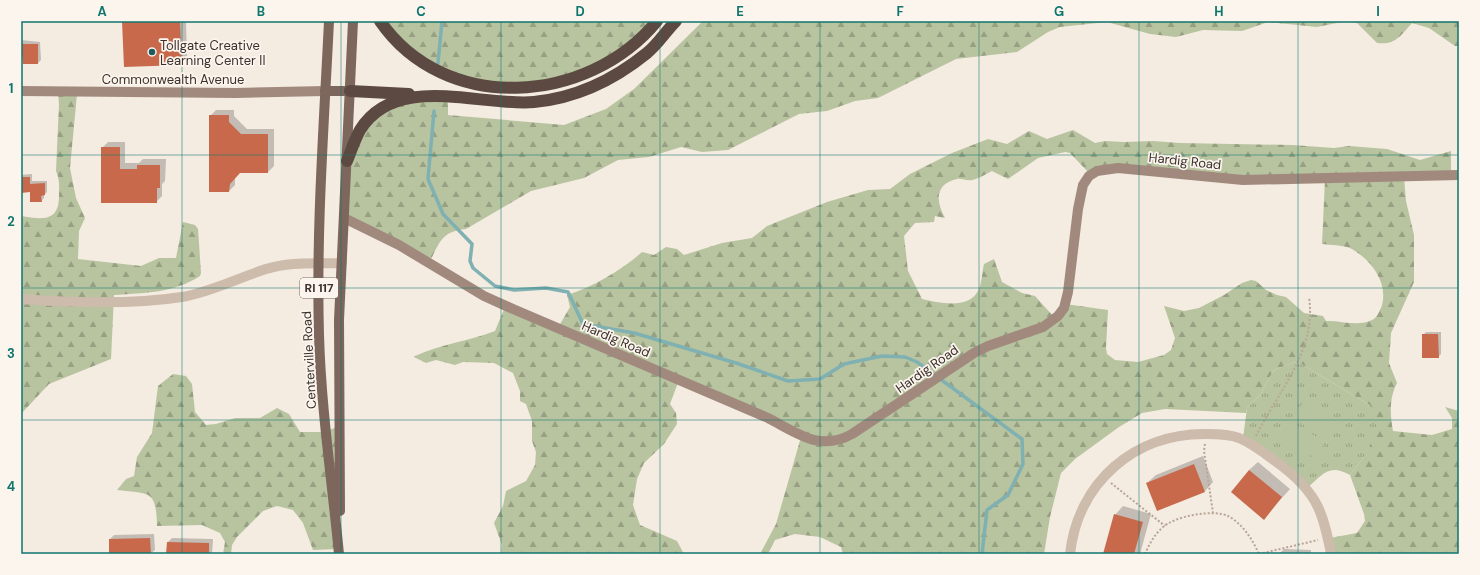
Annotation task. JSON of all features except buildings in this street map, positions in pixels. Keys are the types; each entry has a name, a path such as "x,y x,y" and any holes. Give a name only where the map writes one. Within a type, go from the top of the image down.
{"highway":[{"path":"380,21 390,36 407,52 431,67 453,78 481,86 510,88 544,85 571,78 603,65 628,48 657,21"},
{"path":"350,91 506,102 534,102 563,97 593,87 621,72 648,52 676,21"},
{"path":"347,161 360,130 372,116 391,104 421,95"}],"main road":[{"name":"Centerville Road","path":"329,21 319,264 319,333 322,388 340,554"},
{"name":"Centerville Road","path":"340,554 339,320 353,21"},
{"path":"325,91 350,91"}],"street":[{"name":"Commonwealth Avenue","path":"21,91 236,93 325,91"},
{"name":"Hardig Road","path":"344,218 399,244 484,296 768,418 791,432 810,439 827,442 845,438 929,384 942,373 988,346 1035,331 1051,323 1058,316 1064,308 1068,292 1078,209 1083,185 1089,176 1097,170 1118,168 1243,180 1459,175"},
{"path":"21,299 116,302 161,299 199,292 266,269 290,263 342,263"},
{"path":"1070,554 1077,523 1084,504 1104,476 1123,459 1145,447 1177,436 1194,433 1217,434 1238,438 1253,444 1289,472 1310,493 1322,517 1331,554"}],"path":[{"path":"1253,444 1262,424 1284,391 1306,344 1311,318 1309,297"},
{"path":"1207,434 1204,451 1213,513"},
{"path":"1104,476 1115,487 1165,526"},
{"path":"1145,554 1149,544 1165,526 1179,519 1213,513 1224,514 1238,523 1250,538 1259,554 1327,537"}],"green space":[{"path":"379,21 657,21 627,50 550,83 482,83 433,67"},
{"path":"703,21 1347,21 1317,27 1268,22 1242,31 1203,30 1176,37 1150,34 1107,22 1060,27 1048,32 1017,52 956,59 878,98 855,101 827,111 799,114 728,150 702,152 681,147 649,157 618,160 584,178 531,191 466,229 458,230 447,235 440,242 431,259 349,220 348,172 367,122 400,101 448,102 448,115 564,125 606,109 634,89"},
{"path":"1347,21 1459,21 1459,46 1455,46 1429,28 1412,23 1397,39 1389,43 1377,43 1357,23"},
{"path":"58,92 77,94 70,168 76,198 85,218 79,231 78,259 141,266 159,258 176,258 183,222 195,225 198,229 201,273 200,276 190,282 169,289 148,293 114,295 111,359 49,384 21,414 21,216 35,218 48,217 56,211 58,205 59,184 56,171 59,104"},
{"path":"1073,130 1095,143 1105,141 1153,141 1180,143 1292,145 1334,148 1349,146 1387,149 1420,160 1451,151 1451,174 1404,177 1406,201 1414,235 1414,282 1391,333 1389,363 1397,383 1391,401 1393,431 1432,435 1452,429 1452,418 1445,407 1459,411 1459,554 1329,554 1330,538 1357,533 1365,521 1364,514 1350,475 1364,457 1371,406 1303,365 1295,362 1274,370 1260,395 1247,408 1246,413 1165,409 1142,413 1119,427 1075,459 1061,473 1050,517 1044,554 843,554 841,547 820,537 795,534 775,540 768,554 760,554 776,524 801,437 679,380 670,404 676,413 677,424 664,444 644,463 637,479 633,505 640,525 677,541 684,554 501,554 502,545 494,523 503,506 506,491 526,481 535,465 536,452 532,441 532,421 526,404 520,401 520,391 513,373 494,363 463,362 455,365 436,360 426,363 414,357 415,356 435,348 495,331 505,307 559,326 570,307 567,295 577,292 607,277 626,265 642,252 654,255 666,247 677,249 684,255 722,243 752,238 767,226 827,202 868,190 890,189 910,174 952,153 988,139 1007,144 1029,131 1047,139","holes":["1065,152 1070,153 1089,173 1111,167 1245,180 1325,179 1322,244 1350,248 1371,265 1381,281 1383,290 1381,308 1375,318 1367,322 1355,323 1326,321 1323,316 1304,313 1286,297 1266,290 1256,281 1251,280 1242,283 1224,295 1199,308 1184,311 1164,306 1175,338 1171,350 1164,355 1138,362 1115,360 1107,354 1108,310 1065,304 1053,316 1035,296 1022,293 1002,282 994,259 984,264 979,289 975,296 969,300 946,303 922,299 908,271 904,236 915,223 934,222 935,216 945,218 939,200 939,194 944,185 957,179 970,180 979,178 992,171 1008,179 1038,158"]},
{"path":"1295,362 1303,365 1371,406 1378,432 1364,457 1350,475 1336,470 1331,470 1322,475 1306,489 1243,438 1247,408 1260,395 1274,370"},
{"path":"173,374 186,376 192,384 195,412 206,425 216,424 235,418 260,418 277,408 289,414 300,432 324,432 337,427 338,549 313,550 303,523 293,510 277,506 263,511 237,537 232,545 231,554 223,554 225,542 220,533 202,525 157,526 153,499 144,493 117,490 126,479 134,476 137,457 152,433 158,386"},
{"path":"1303,402 1337,422 1327,439 1294,419"},
{"path":"1291,422 1325,442 1315,458 1282,439"}],"waterway":[{"path":"438,63 442,21"},
{"path":"434,111 428,179 443,214 472,244 470,261 473,268 495,286 514,290 546,288 568,292 583,324 634,333 736,363 788,381 820,379 844,364 882,356 905,357 917,362 1022,439 1023,464 1008,495 987,510 982,554"}],"place":[{"name":"Tollgate Creative Learning Center II","path":"152,52"}]}
